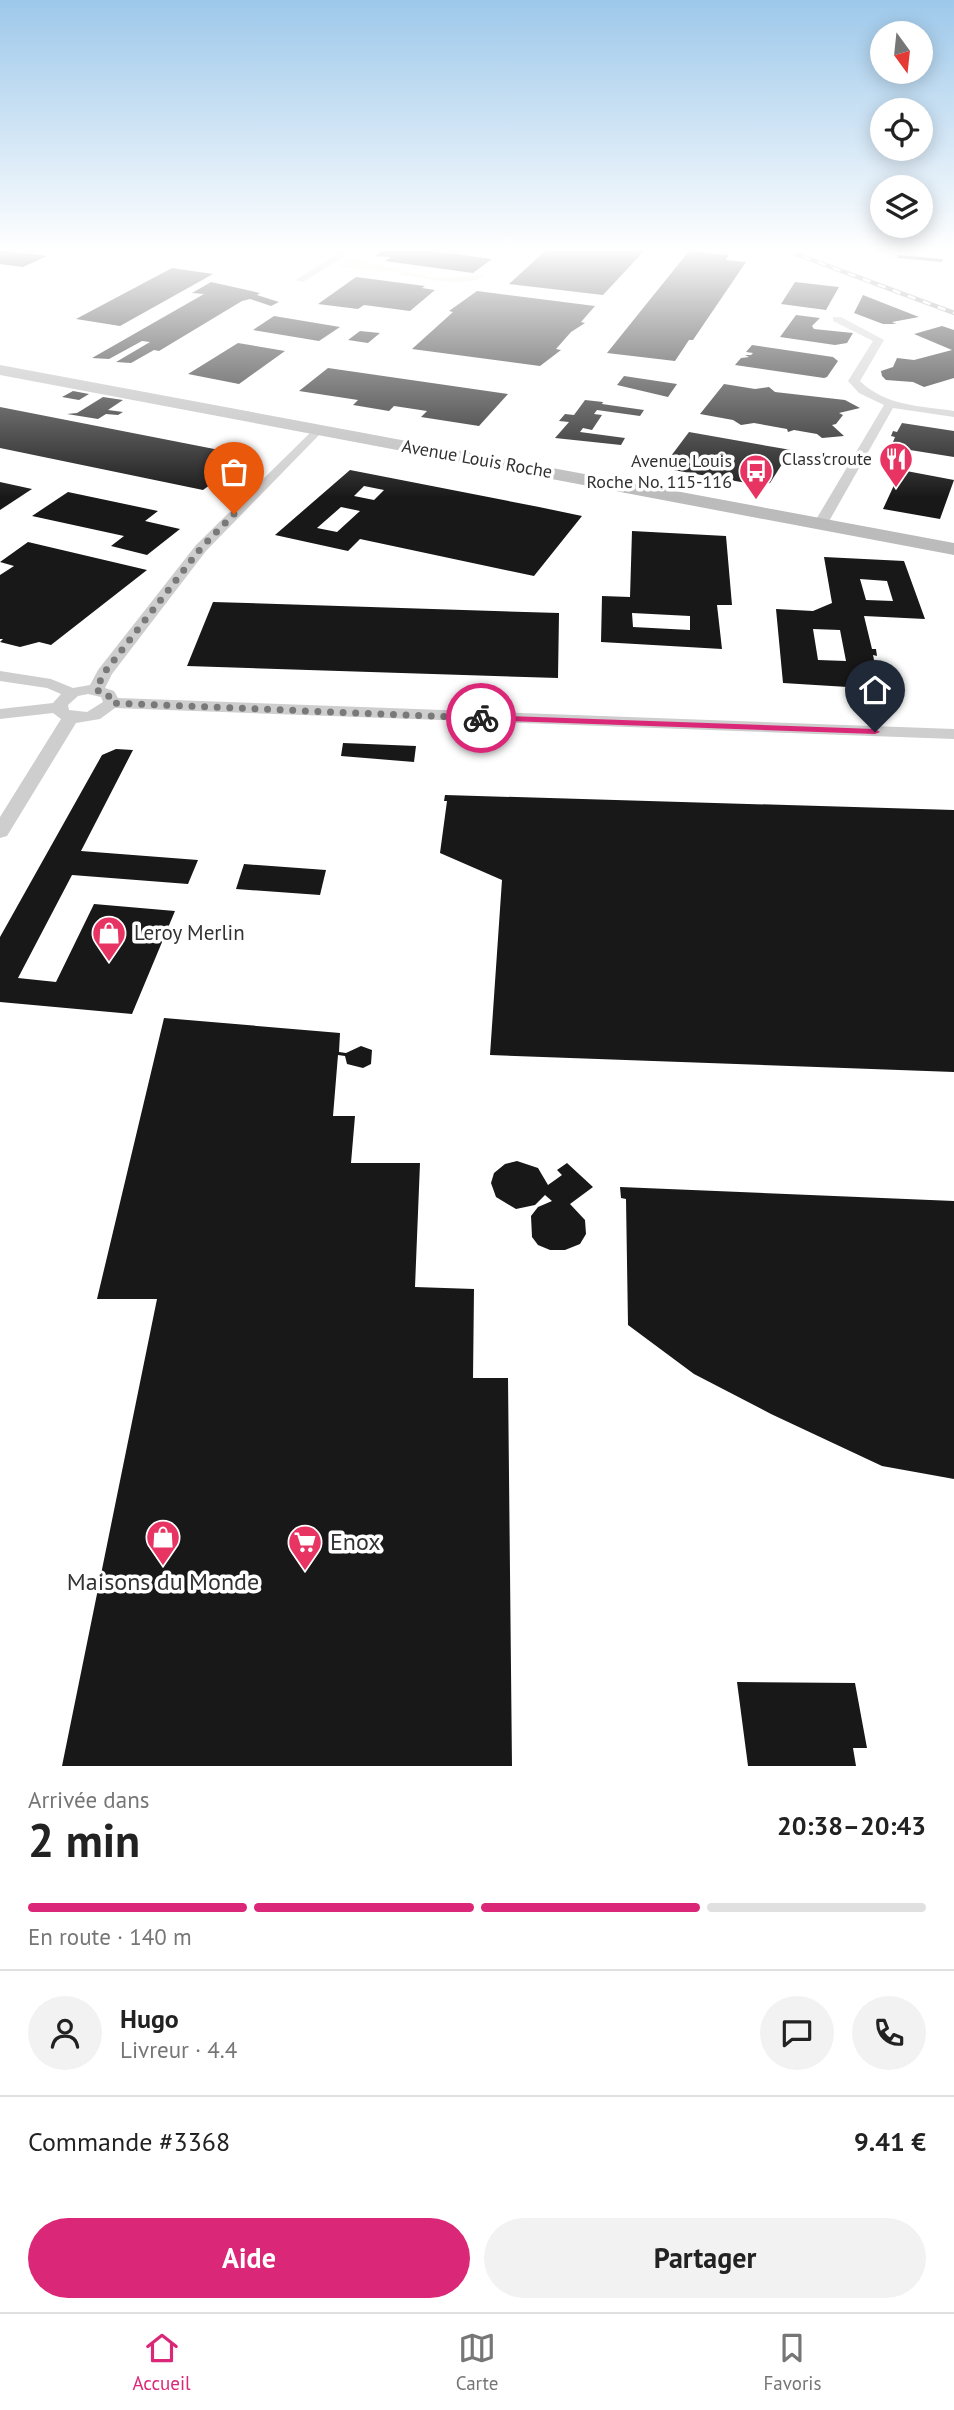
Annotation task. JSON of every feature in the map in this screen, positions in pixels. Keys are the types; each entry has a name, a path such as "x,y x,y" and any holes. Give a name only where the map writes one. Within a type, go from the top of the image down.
{"main road":[{"name":"Avenue Louis Roche","path":"0,370 954,548"}],"street":[{"path":"866,333 879,340 854,381 864,390 890,404 954,414"},
{"path":"821,523 890,404"},
{"path":"96,690 104,673 201,548 317,430"},
{"path":"0,676 51,684 72,693"},
{"path":"0,832 65,712 62,700 72,693 96,690 108,694 111,703"},
{"path":"0,714 65,712 96,715 111,703 954,734"}],"building":[{"path":"135,333 188,333 159,351 154,350 131,363 116,362 150,342 142,341 109,359 92,358"},
{"path":"273,333 330,333 319,341"},
{"path":"357,333 380,333 368,343 348,340"},
{"path":"429,333 570,333 556,349 561,350 540,366 412,349"},
{"path":"623,333 697,333 693,340 689,340 675,361 607,353"},
{"path":"783,333 853,333 847,343 835,345 780,337"},
{"path":"954,333 954,378 924,387 913,382 886,380 882,376 881,371 893,367 897,358 914,360 952,350 914,334"},
{"path":"238,343 285,351 239,384 188,374"},
{"path":"752,345 833,357 838,361 824,378 735,365 741,358 749,357 745,355 753,353 746,352"},
{"path":"328,368 508,394 479,426 421,417 427,411 394,406 389,411 353,405 358,400 299,391"},
{"path":"624,376 677,384 668,397 617,385"},
{"path":"724,384 755,389 769,387 775,392 845,400 860,408 839,413 843,415 832,425 844,436 822,438 817,434 794,430 788,432 787,429 754,423 741,425 733,420 700,414"},
{"path":"73,391 89,394 79,400 62,397"},
{"path":"103,397 123,400 108,410 123,412 118,415 106,414 98,419 67,414 77,413"},
{"path":"585,400 644,410 640,416 597,410 594,414 602,415 592,430 583,428 580,432 625,438 621,445 555,438 569,422 559,421 565,414 574,415"},
{"path":"0,407 250,456 203,490 0,448"},
{"path":"902,423 954,431 954,457 891,447 895,437 891,436 893,431 897,432"},
{"path":"689,432 791,450 770,483 758,485 662,468"},
{"path":"350,470 582,516 534,576 360,539 348,551 275,535","holes":["364,486 384,490 374,500 354,496","341,507 360,511 337,532 317,528"]},
{"path":"901,470 954,480 940,519 883,509"},
{"path":"0,482 32,489 0,510"},
{"path":"68,492 158,511 145,521 180,529 147,555 111,546 124,536 32,516"},
{"path":"632,531 726,536 732,605 717,605 722,649 601,642 602,596 630,597","holes":["632,613 690,616 690,630 633,627"]},
{"path":"28,542 147,570 51,645 39,642 20,647 0,642 3,639 0,639 0,575 14,566 0,562"},
{"path":"824,557 904,561 925,619 864,616 872,649 876,649 877,656 873,655 880,689 783,683 776,609 813,611 832,603","holes":["860,579 887,581 893,601 866,600","813,629 840,630 846,661 818,660"]},
{"path":"213,602 559,613 558,678 187,666"},
{"path":"343,743 416,746 414,762 341,756"},
{"path":"116,749 133,750 81,851 198,860 188,884 72,875 18,978 56,982 94,904 175,911 132,1014 0,1002 0,937 102,755"},
{"path":"445,795 954,810 954,1072 490,1055 502,880 440,853 447,801 444,801"},
{"path":"244,864 326,870 320,895 236,889"},
{"name":"Enox","path":"164,1018 340,1033 339,1052 346,1053 361,1046 372,1050 371,1064 363,1068 347,1064 345,1056 338,1055 333,1116 355,1116 351,1163 420,1163 415,1287 474,1289 473,1378 508,1378 512,1766 62,1766 157,1299 97,1299"},
{"path":"517,1161 538,1168 548,1185 562,1175 557,1170 567,1163 593,1187 570,1204 585,1220 586,1234 580,1244 565,1250 550,1250 538,1245 532,1237 531,1216 538,1207 552,1201 545,1195 535,1205 516,1209 496,1197 491,1183 494,1173 505,1164"},
{"path":"620,1187 954,1201 954,1479 882,1466 771,1414 694,1374 628,1325 626,1199 621,1198"},
{"path":"737,1682 855,1683 867,1748 853,1748 856,1766 748,1766"}],"way so far":[{"path":"234,514 201,548 104,673 96,690 108,694 111,703 481,718"}],"place":[{"name":"Class'croute","path":"896,489"},
{"name":"Avenue Louis Roche No. 115-116","path":"756,501"},
{"name":"Leroy Merlin","path":"109,963"},
{"name":"Maisons du Monde","path":"163,1567"},
{"name":"Enox","path":"305,1572"}],"route":[{"path":"481,718 875,732"}]}
